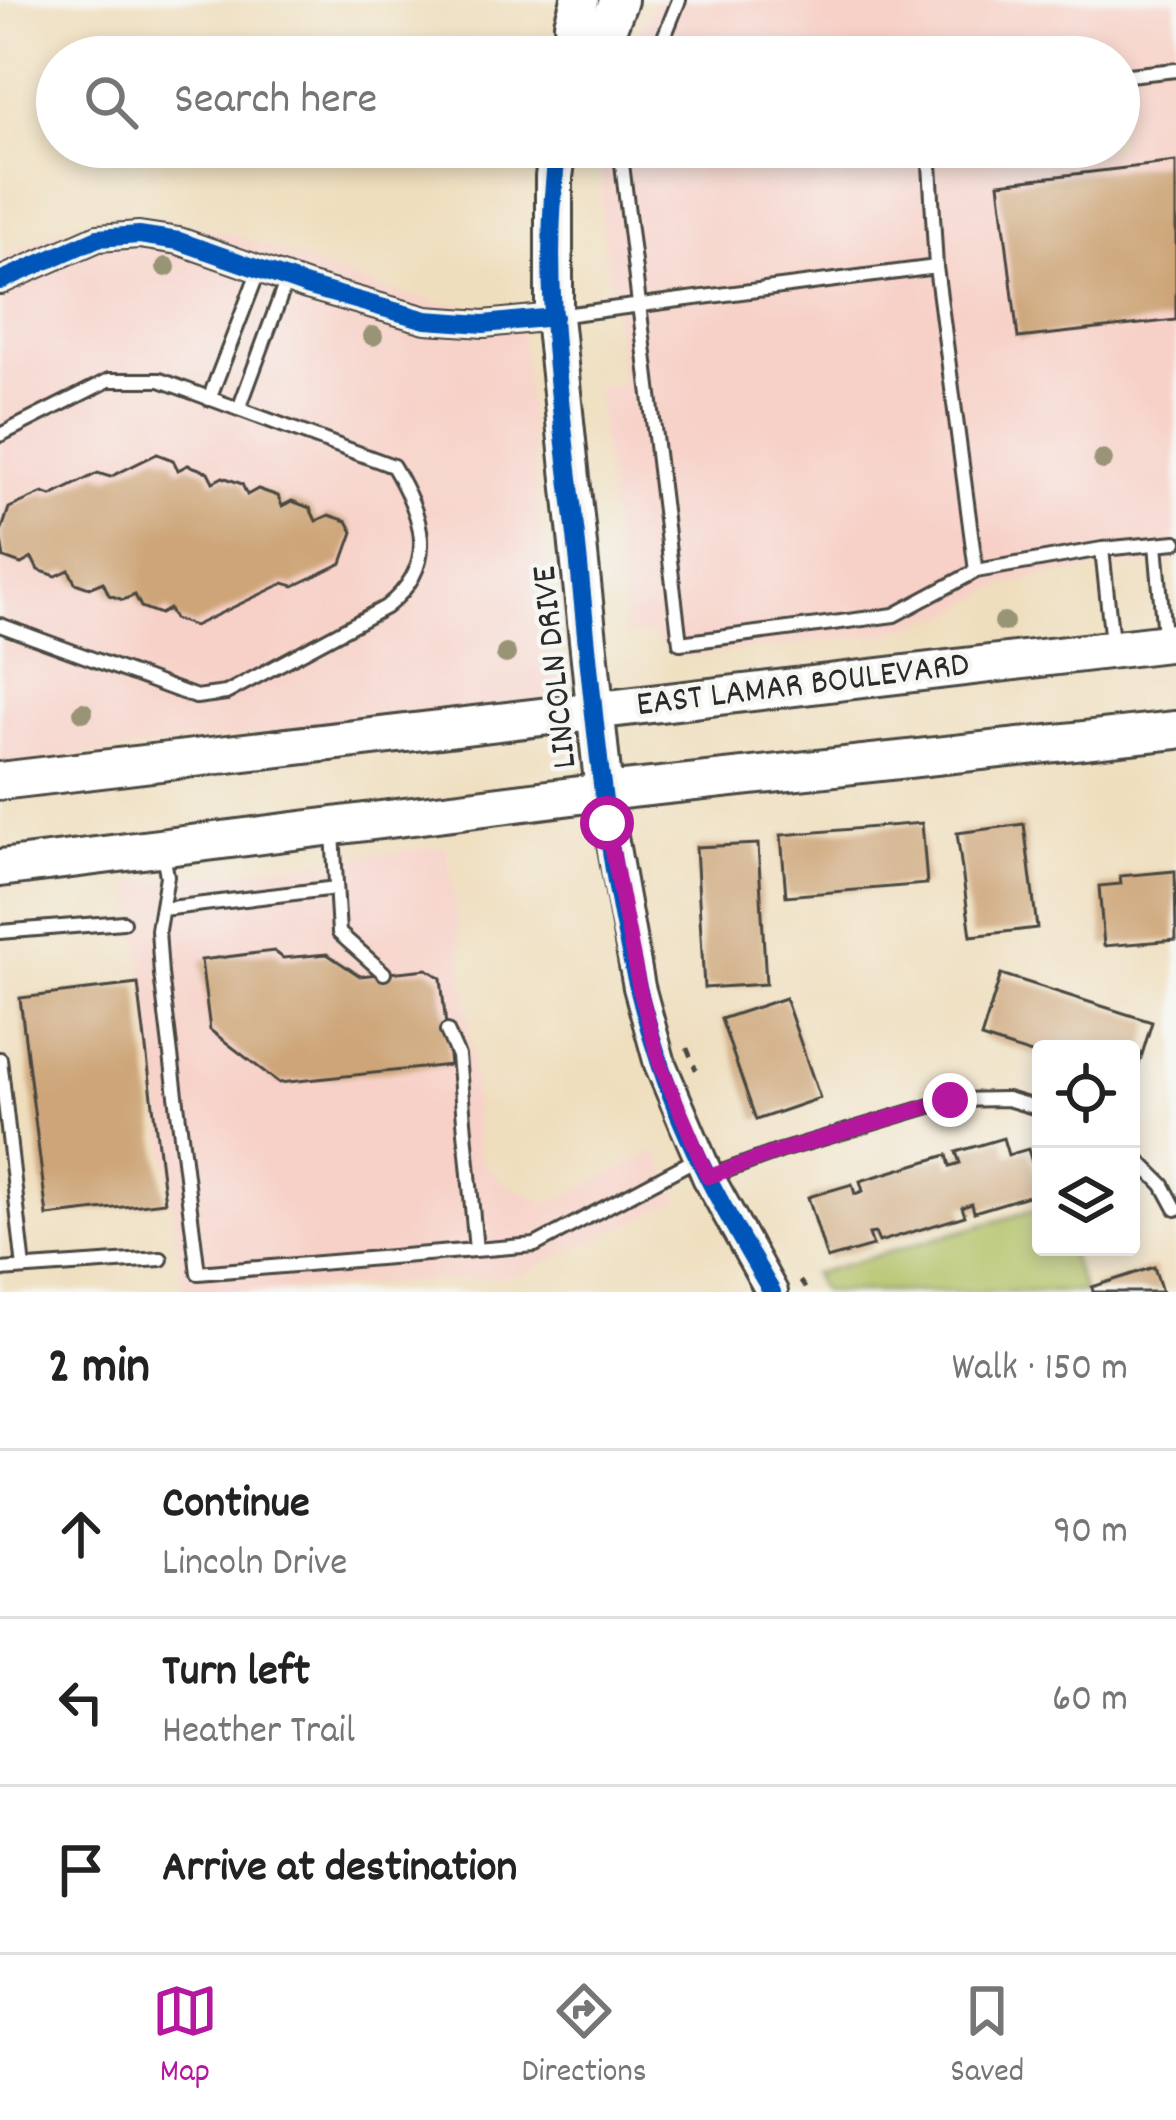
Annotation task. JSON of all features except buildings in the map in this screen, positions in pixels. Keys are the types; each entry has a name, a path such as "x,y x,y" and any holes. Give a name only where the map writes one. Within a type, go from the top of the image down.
{"main road":[{"path":"574,36 580,0"},
{"path":"603,36 620,0"},
{"name":"LINCOLN DRIVE","path":"555,168 554,316 604,792"},
{"name":"EAST LAMAR BOULEVARD","path":"0,781 1170,643"},
{"path":"0,868 604,792 1176,730"}],"street":[{"path":"0,281 98,238 140,235 179,241 426,320 484,324 554,316"},
{"name":"LINCOLN DRIVE","path":"604,792 639,987 660,1064 703,1167 772,1292"}],"lane":[{"path":"664,36 679,0"},
{"path":"1140,74 1176,70"},
{"path":"622,168 680,643 894,615 976,572 1102,549 1176,542"},
{"path":"930,168 936,267 976,572"},
{"path":"554,316 936,267"},
{"path":"209,398 260,269"},
{"path":"239,409 287,279"},
{"path":"0,435 109,380 160,380 393,466 420,515 421,546 409,589 326,642 226,693 196,697 0,625"},
{"path":"1156,544 1170,643"},
{"path":"1102,549 1112,650"},
{"path":"333,829 339,933 384,973"},
{"path":"162,849 167,876 158,930 161,974 198,1273 535,1245 703,1167 780,1151 950,1100 1007,1099 1032,1106"},
{"path":"162,909 336,889"},
{"path":"0,932 123,922"},
{"path":"447,1031 458,1056 476,1250"},
{"path":"0,1059 24,1268"},
{"path":"1140,1162 1163,1185 1176,1209"},
{"path":"0,1270 161,1259"}],"path":[{"path":"681,1037 698,1077"}],"shaded area":[{"path":"654,0 1176,0 1176,562 1052,575 1013,584 994,589 950,615 880,635 682,657 654,636 625,633 596,388 619,385 622,378 601,219 601,168 1140,168 1140,36 637,36"},
{"path":"126,212 233,234 380,288 436,302 503,309 518,301 557,696 549,702 0,765 0,258 57,231"},
{"path":"447,846 468,1007 479,1158 506,1185 549,1204 655,1151 681,1200 520,1275 266,1292 183,1292 131,883"}],"green space":[{"path":"1032,1211 1032,1256 1071,1256 1084,1292 822,1292 813,1274"}],"cycle path":[{"path":"556,168 551,244 559,390 604,803 626,935 641,1000 682,1124 772,1292"},
{"path":"0,281 98,238 139,235 179,241 307,286 426,320 484,324 554,317"}],"route":[{"path":"607,823 639,987 660,1064 708,1177 950,1100"}]}
